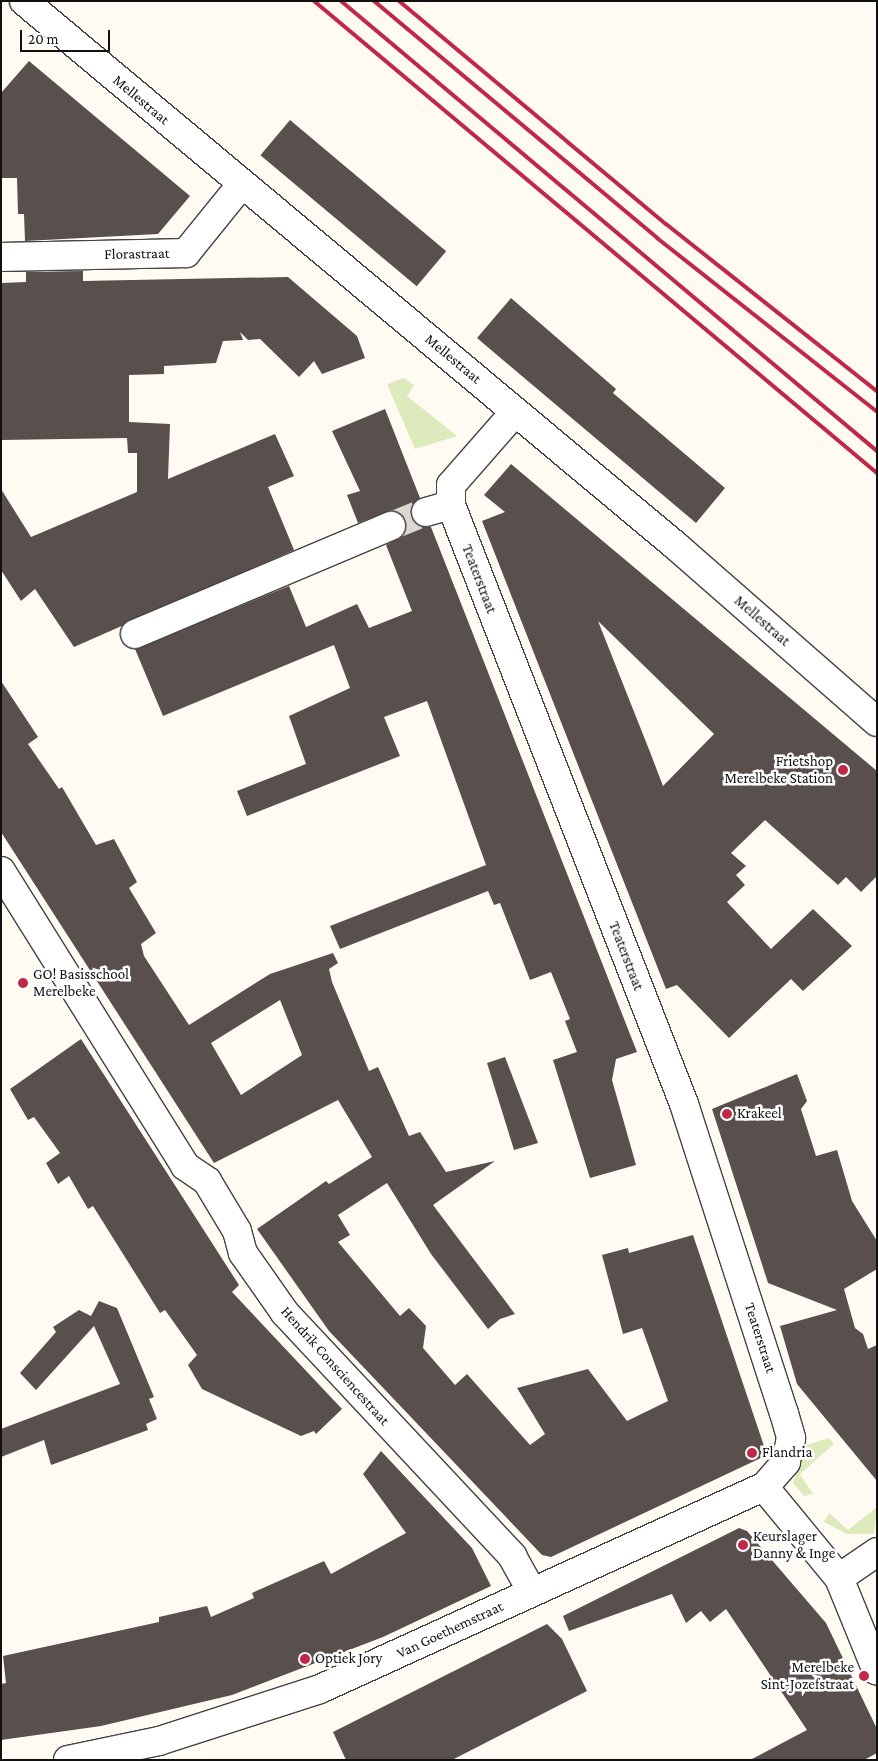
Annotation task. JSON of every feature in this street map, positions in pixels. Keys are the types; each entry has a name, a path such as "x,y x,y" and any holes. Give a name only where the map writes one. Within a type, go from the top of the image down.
{"street":[{"name":"Mellestraat","path":"24,1 241,185 515,412 877,722"},
{"name":"Florastraat","path":"1,258 186,253 241,185"},
{"name":"Teaterstraat","path":"515,412 451,485 438,509 684,1104 791,1438 786,1462 764,1488"},
{"path":"136,634 391,526"},
{"name":"Hendrik Consciencestraat","path":"1,871 185,1166 207,1181 237,1231 244,1253 286,1313 512,1556 532,1592"},
{"path":"764,1488 839,1578 877,1671"},
{"name":"Van Goethemstraat","path":"68,1760 163,1750 320,1689 764,1488"},
{"path":"839,1578 877,1552"}],"green space":[{"path":"404,378 414,385 407,396 457,436 415,449 387,384"},
{"path":"829,1438 834,1444 800,1474 813,1494 804,1496 793,1483 803,1446"},
{"path":"877,1507 874,1534 847,1534 824,1522 829,1513 848,1530"}],"building":[{"path":"29,61 190,196 158,234 25,241 24,214 18,214 17,178 1,178 1,93"},
{"path":"290,120 446,251 417,286 260,155"},
{"path":"83,271 83,281 288,277 357,336 365,358 322,374 314,361 299,377 260,339 248,340 240,332 243,340 223,341 216,363 164,366 164,374 129,375 129,422 170,424 168,479 275,434 294,476 268,487 294,550 74,647 35,589 21,601 1,570 1,489 31,537 137,492 137,453 128,453 127,438 1,440 1,283 26,282 26,272"},
{"path":"511,298 616,389 613,393 725,488 696,523 477,338"},
{"path":"385,409 420,498 411,508 411,517 422,527 431,527 637,1052 616,1059 612,1080 636,1165 590,1178 553,1060 577,1052 565,1021 570,1019 551,972 530,980 500,903 494,905 488,891 340,949 330,926 486,865 427,701 384,717 400,756 247,816 237,791 306,764 289,716 350,688 334,645 163,716 135,649 289,586 306,627 357,604 369,628 412,611 386,545 404,535 405,520 392,510 358,523 347,495 360,491 332,431"},
{"path":"511,464 877,771 877,876 861,892 846,877 838,885 765,820 731,853 746,866 736,875 745,885 727,902 771,949 813,909 852,946 803,991 791,979 729,1038 677,985 666,989 482,521 505,512 484,495","holes":["598,621 714,734 663,786"]},
{"path":"1,681 38,737 28,744 59,789 62,787 96,845 114,839 137,882 129,888 156,933 141,944 144,956 189,1025 270,974 333,953 338,963 329,969 332,982 369,1071 378,1067 409,1136 420,1132 446,1172 495,1161 433,1205 515,1314 500,1319 488,1329 431,1254 387,1183 338,1215 350,1235 338,1242 400,1316 409,1308 426,1326 423,1348 455,1385 467,1374 530,1445 545,1434 517,1388 588,1369 627,1421 668,1401 642,1328 623,1334 602,1255 628,1248 629,1253 693,1235 767,1455 551,1557 542,1555 329,1331 257,1229 326,1181 329,1184 372,1157 338,1100 214,1163 1,832","holes":["280,1000 302,1055 241,1095 211,1043"]},
{"path":"81,1039 239,1285 232,1292 342,1409 316,1434 314,1431 301,1436 202,1389 188,1365 197,1355 165,1310 160,1313 93,1206 88,1209 69,1176 58,1184 46,1163 60,1153 34,1117 28,1120 10,1089"},
{"path":"505,1057 538,1143 514,1150 487,1063"},
{"path":"797,1074 807,1101 801,1109 816,1156 837,1150 852,1201 877,1241 877,1269 844,1289 855,1328 863,1334 868,1349 877,1345 877,1481 797,1384 780,1326 837,1310 768,1283 712,1109"},
{"path":"99,1301 117,1308 154,1397 149,1399 157,1419 146,1424 148,1430 51,1465 44,1440 1,1457 1,1429 120,1384 94,1326 36,1390 20,1373 56,1332 53,1327 79,1310 91,1316"},
{"path":"381,1451 472,1548 491,1586 383,1637 232,1695 101,1726 1,1740 1,1684 6,1683 3,1656 159,1622 159,1617 207,1606 211,1617 254,1598 252,1593 324,1561 331,1574 406,1533 363,1474"},
{"path":"739,1528 747,1531 826,1623 877,1729 877,1753 864,1760 750,1760 807,1730 726,1609 710,1622 701,1611 686,1623 672,1594 569,1631 563,1616"},
{"path":"547,1624 562,1639 587,1691 452,1760 346,1760 333,1732"}],"tunnel":[{"path":"391,526 426,512"}],"railway":[{"path":"314,1 877,473"},
{"path":"341,1 877,451"},
{"path":"374,1 657,238 877,412"},
{"path":"399,1 666,224 877,391"}],"place":[{"name":"Frietshop Merelbeke Station","path":"843,770"},
{"name":"GO! Basisschool Merelbeke","path":"23,983"},
{"name":"Krakeel","path":"727,1114"},
{"name":"Flandria","path":"752,1453"},
{"name":"Keurslager Danny & Inge","path":"743,1545"},
{"name":"Optiek Jory","path":"305,1659"},
{"name":"Merelbeke Sint-Jozefstraat","path":"864,1676"}]}
